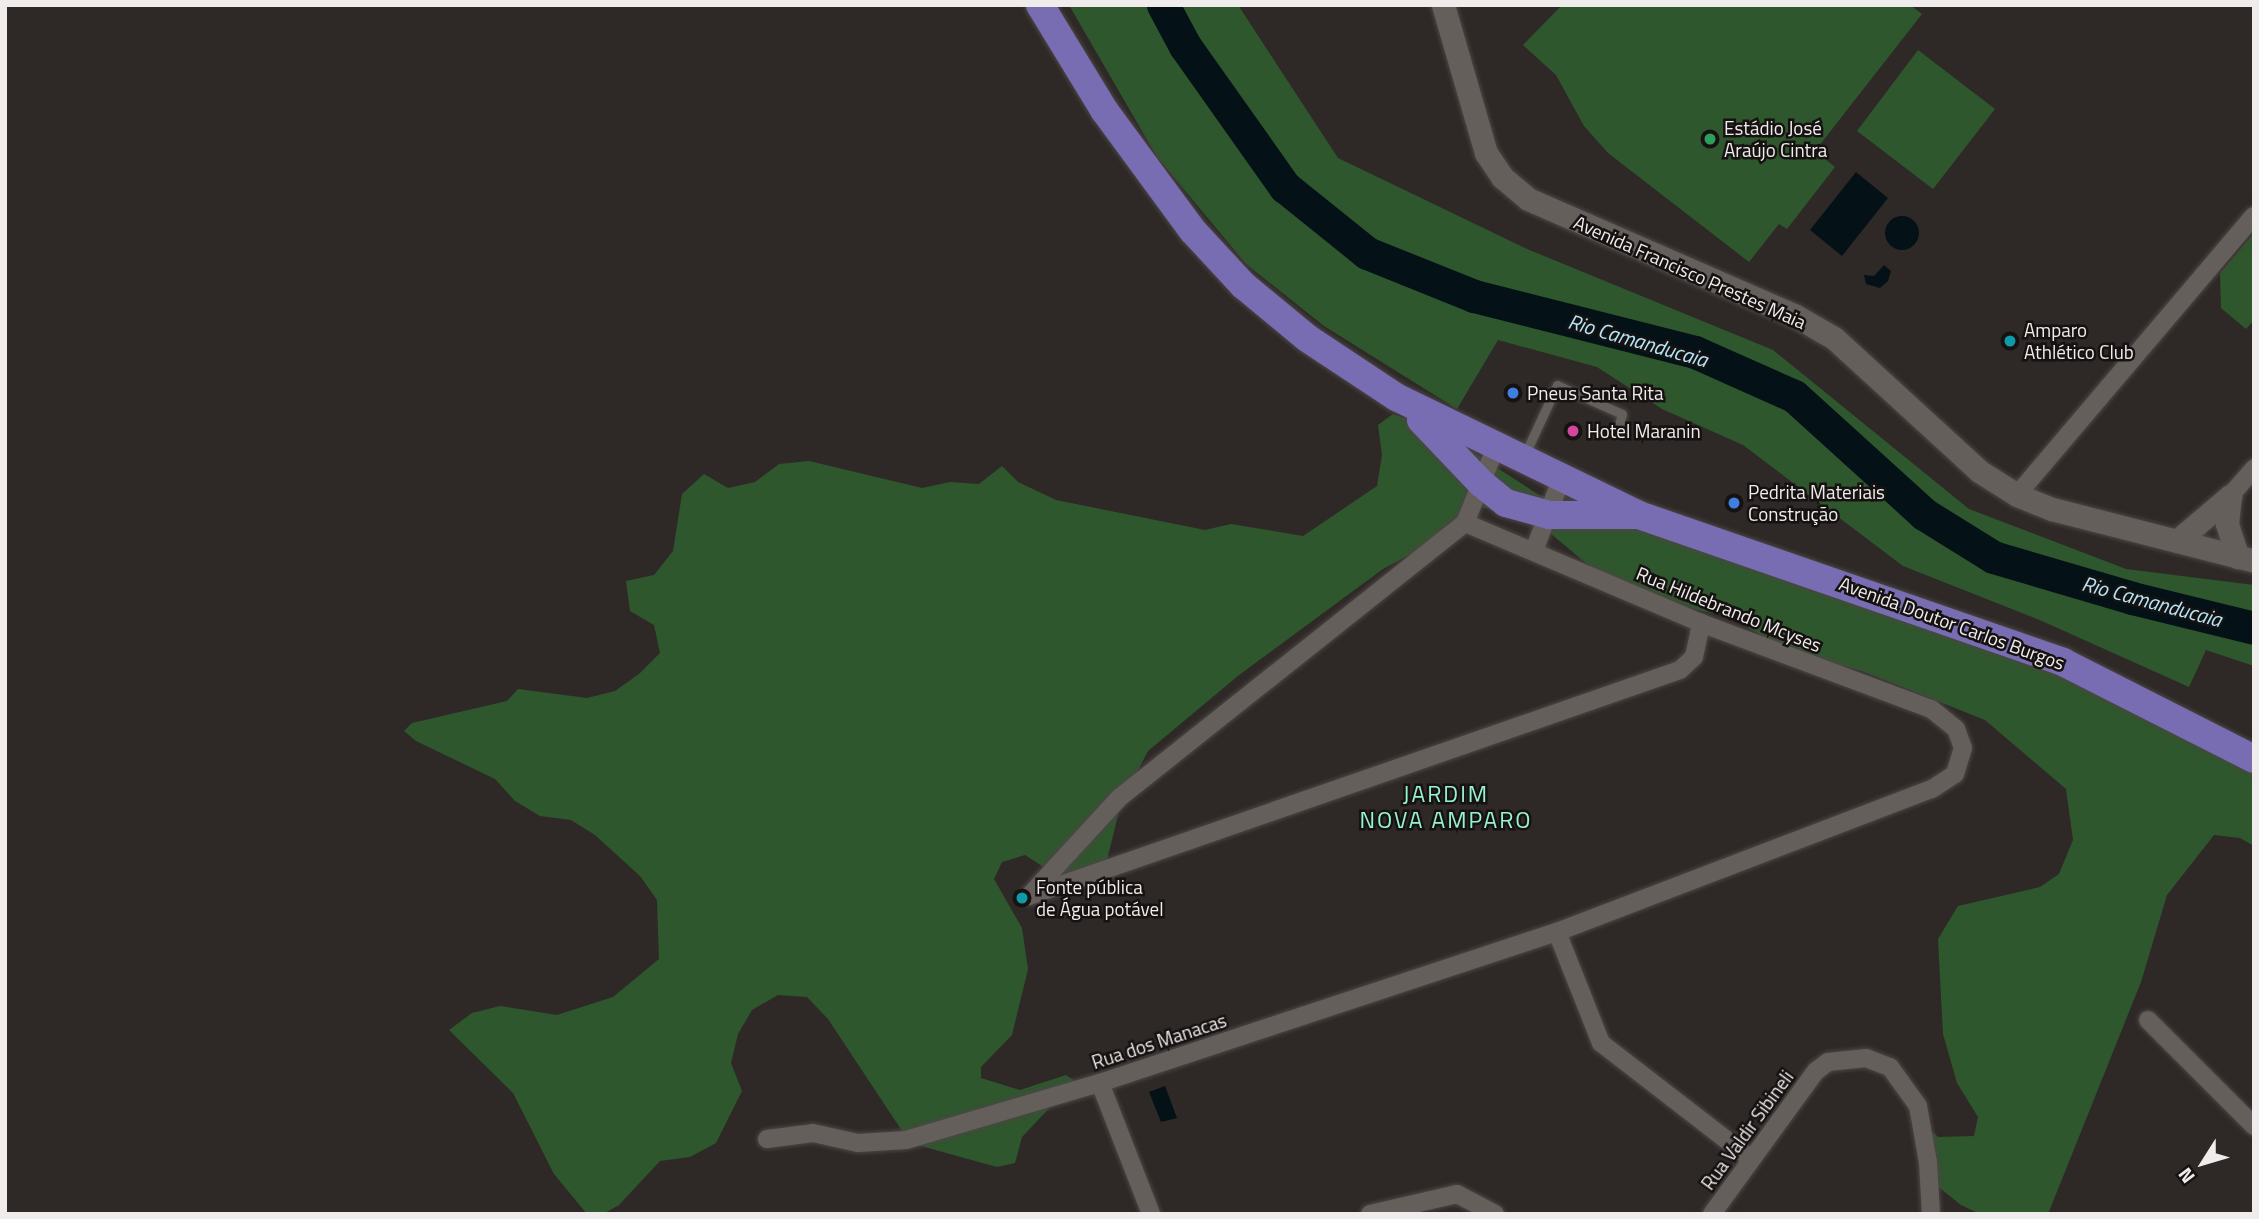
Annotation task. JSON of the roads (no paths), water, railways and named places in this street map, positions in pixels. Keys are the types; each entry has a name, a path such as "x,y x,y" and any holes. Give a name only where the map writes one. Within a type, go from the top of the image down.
{"main road":[{"name":"Avenida Doutor Carlos Burgos","path":"1040,5 1104,110 1194,231 1243,285 1307,338 1396,397 1495,449 1562,477 1639,515 2063,662 2253,757"},
{"name":"Avenida Doutor Carlos Burgos","path":"1396,397 1480,483 1506,503 1549,515 1639,515"}],"street":[{"name":"Avenida Francisco Prestes Maia","path":"1443,5 1486,153 1502,177 1549,210 1794,315 1834,338 1979,471 2017,495 2052,509 2246,559"},
{"path":"2017,495 2254,216"},
{"path":"1495,449 1465,523 1119,798 1029,896 1681,670 1693,657 1701,623"},
{"path":"2177,541 2230,496 2254,468"},
{"path":"1534,551 1562,477"},
{"path":"2230,496 2227,524 2246,559"},
{"name":"Rua Hildebrando Mcyses","path":"1465,523 1701,623 1931,709 1956,729 1963,748"},
{"name":"Rua dos Manacas","path":"767,1139 813,1133 858,1143 906,1140 1100,1083 1557,932 1932,789 1955,774 1963,748"},
{"path":"1557,932 1601,1043 1751,1159"},
{"path":"2148,1020 2254,1126"},
{"name":"Rua Valdir Sibineli","path":"1712,1214 1816,1071 1828,1062 1866,1058 1890,1067 1904,1082 1918,1106 1924,1132 1931,1214"},
{"path":"1100,1083 1151,1214"},
{"path":"1370,1214 1457,1194 1495,1214"}],"lane":[{"path":"1522,460 1556,385 1622,414 1617,432"}],"waterway":[{"name":"Rio Camanducaia","path":"1163,5 1185,46 1285,187 1367,253 1474,296 1695,352 1794,396 1924,514 1993,557 2132,598 2254,628"}],"place":[{"name":"Estádio José Araújo Cintra","path":"1710,139"},
{"name":"Amparo Athlético Club","path":"2010,341"},
{"name":"Pneus Santa Rita","path":"1513,393"},
{"name":"Hotel Maranin","path":"1573,431"},
{"name":"Pedrita Materiais Construção","path":"1734,503"},
{"name":"Fonte pública de Água potável","path":"1022,898"}],"district":[{"name":"JARDIM NOVA AMPARO","path":"1446,807"}]}
